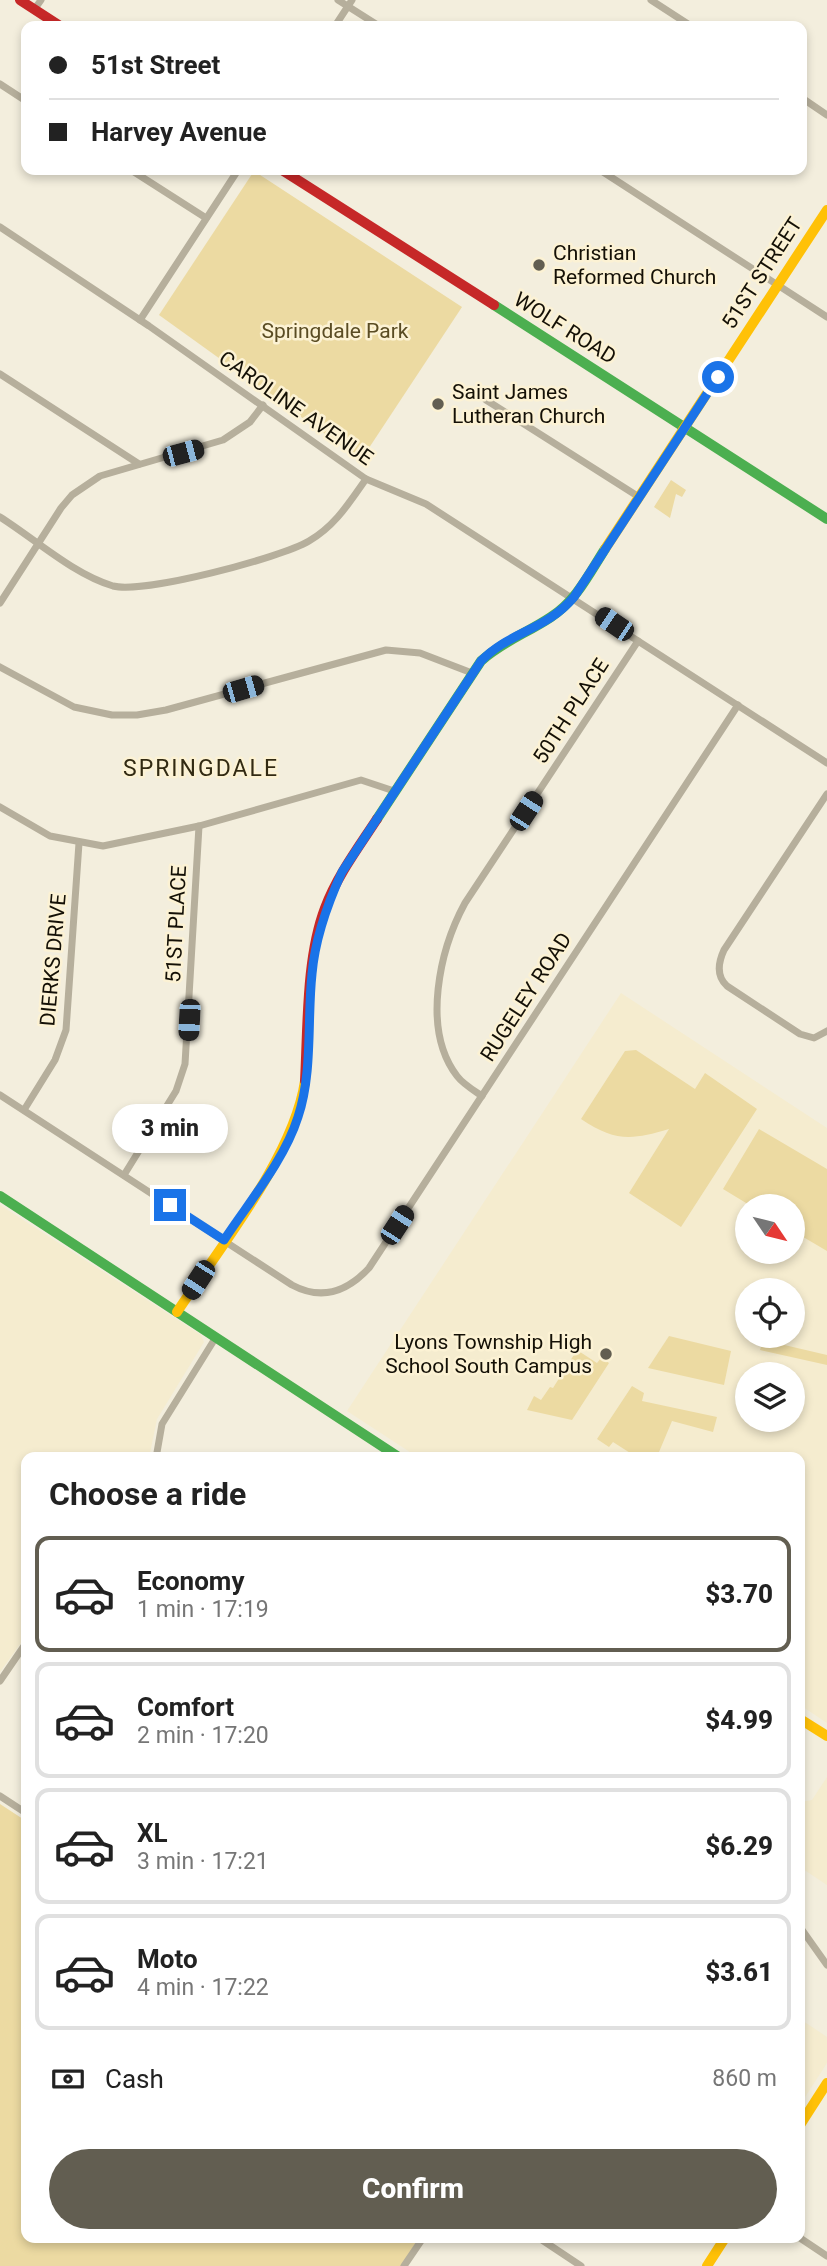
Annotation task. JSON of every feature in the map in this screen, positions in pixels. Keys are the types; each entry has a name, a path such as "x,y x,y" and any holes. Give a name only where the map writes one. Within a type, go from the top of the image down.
{"street":[{"path":"20,0 52,21"},
{"path":"34,10 41,0"},
{"path":"338,0 350,3 373,21"},
{"path":"650,0 683,21"},
{"path":"338,21 350,3"},
{"path":"0,84 21,98"},
{"path":"807,101 827,115"},
{"path":"139,175 206,218"},
{"path":"140,320 235,175"},
{"name":"WOLF ROAD","path":"290,175 827,519"},
{"path":"608,175 827,317"},
{"name":"51ST STREET","path":"177,1312 282,1150 298,1117 305,1083 312,971 324,910 342,872 472,673 499,644 542,626 574,597 827,210"},
{"name":"CAROLINE AVENUE","path":"0,227 140,320 366,479 426,504 574,597 827,763"},
{"path":"0,374 139,464"},
{"path":"485,400 639,497"},
{"path":"0,603 61,508 83,485 100,476 223,440 250,422 263,405"},
{"path":"0,517 100,581 130,589 221,570 308,542 338,518 366,479"},
{"name":"50TH PLACE","path":"482,1096 457,1076 444,1050 437,1005 446,942 465,903 638,641"},
{"path":"0,667 74,707 113,715 137,715 166,710 386,650 420,653 472,673"},
{"name":"RUGELEY ROAD","path":"224,1240 302,1290 331,1293 351,1285 369,1268 738,705"},
{"path":"0,807 50,836 79,844 121,843 199,826 361,780 394,791"},
{"path":"827,794 724,950 718,967 722,982 800,1034 814,1038 827,1031"},
{"name":"51ST PLACE","path":"124,1175 172,1098 185,1064 199,826"},
{"name":"DIERKS DRIVE","path":"24,1110 55,1060 66,1030 79,844"},
{"path":"0,1095 224,1240"},
{"path":"0,1196 388,1452"},
{"path":"157,1452 162,1424 216,1338"},
{"path":"0,1681 21,1652"},
{"path":"805,1722 827,1737"},
{"path":"0,1796 21,1810"},
{"path":"805,1934 827,1965"},
{"path":"805,2117 827,2083"},
{"path":"805,2241 827,2256"},
{"path":"404,2266 420,2243"},
{"path":"546,2243 581,2266"},
{"path":"707,2266 722,2243"}],"shaded area":[{"name":"Lyons Township High School South Campus","path":"621,993 827,1128 827,1723 805,1708 805,1452 410,1452 347,1411"},
{"path":"0,1205 201,1335 204,1342 157,1419 150,1452 21,1452 21,1643 0,1672"},
{"path":"827,1777 827,1885 805,1870 805,1801 812,1800"},
{"path":"805,2022 827,2037 827,2063 805,2097"}],"green space":[{"name":"Springdale Park","path":"251,175 260,175 462,307 361,460 159,315"},
{"path":"671,480 686,490 682,497 676,494 670,518 654,507"},
{"path":"636,1050 695,1089 705,1073 757,1109 681,1227 629,1193 669,1129 624,1137 604,1132 581,1119 625,1051"},
{"path":"759,1129 827,1169 827,1251 805,1238 805,1194 735,1194 735,1196 723,1189"},
{"path":"669,1336 731,1351 724,1385 648,1368"},
{"path":"797,1348 827,1355 827,1365 760,1350"},
{"path":"577,1350 597,1363 601,1358 609,1363 572,1420 527,1410 534,1396 541,1400 550,1387 553,1388"},
{"path":"632,1386 644,1393 642,1401 717,1417 713,1432 672,1421 659,1452 629,1452 613,1442 609,1447 597,1439"},
{"path":"0,1804 21,1818 21,2243 416,2243 401,2266 0,2266"}],"traffic: fast":[{"path":"494,305 827,519"},
{"path":"377,819 481,661 497,648 560,611 581,586 605,549"},
{"path":"0,1196 391,1452"}],"traffic: slow":[{"path":"605,549 827,210"},
{"path":"177,1312 271,1170 298,1110 305,1081"},
{"path":"805,1722 827,1736"},
{"path":"805,2117 827,2083"},
{"path":"707,2266 722,2243"}],"traffic: jam":[{"path":"20,0 52,21"},
{"path":"290,175 494,305"},
{"path":"305,1081 311,970 319,928 325,908 348,862 377,819"}],"place":[{"name":"Christian Reformed Church","path":"539,265"},
{"name":"Saint James Lutheran Church","path":"438,404"},
{"name":"Lyons Township High School South Campus","path":"606,1354"}],"district":[{"name":"SPRINGDALE","path":"201,768"}],"route":[{"path":"170,1205 224,1240 287,1143 298,1117 305,1083 312,971 324,910 342,872 481,661 499,644 542,626 574,597 718,377"}]}
